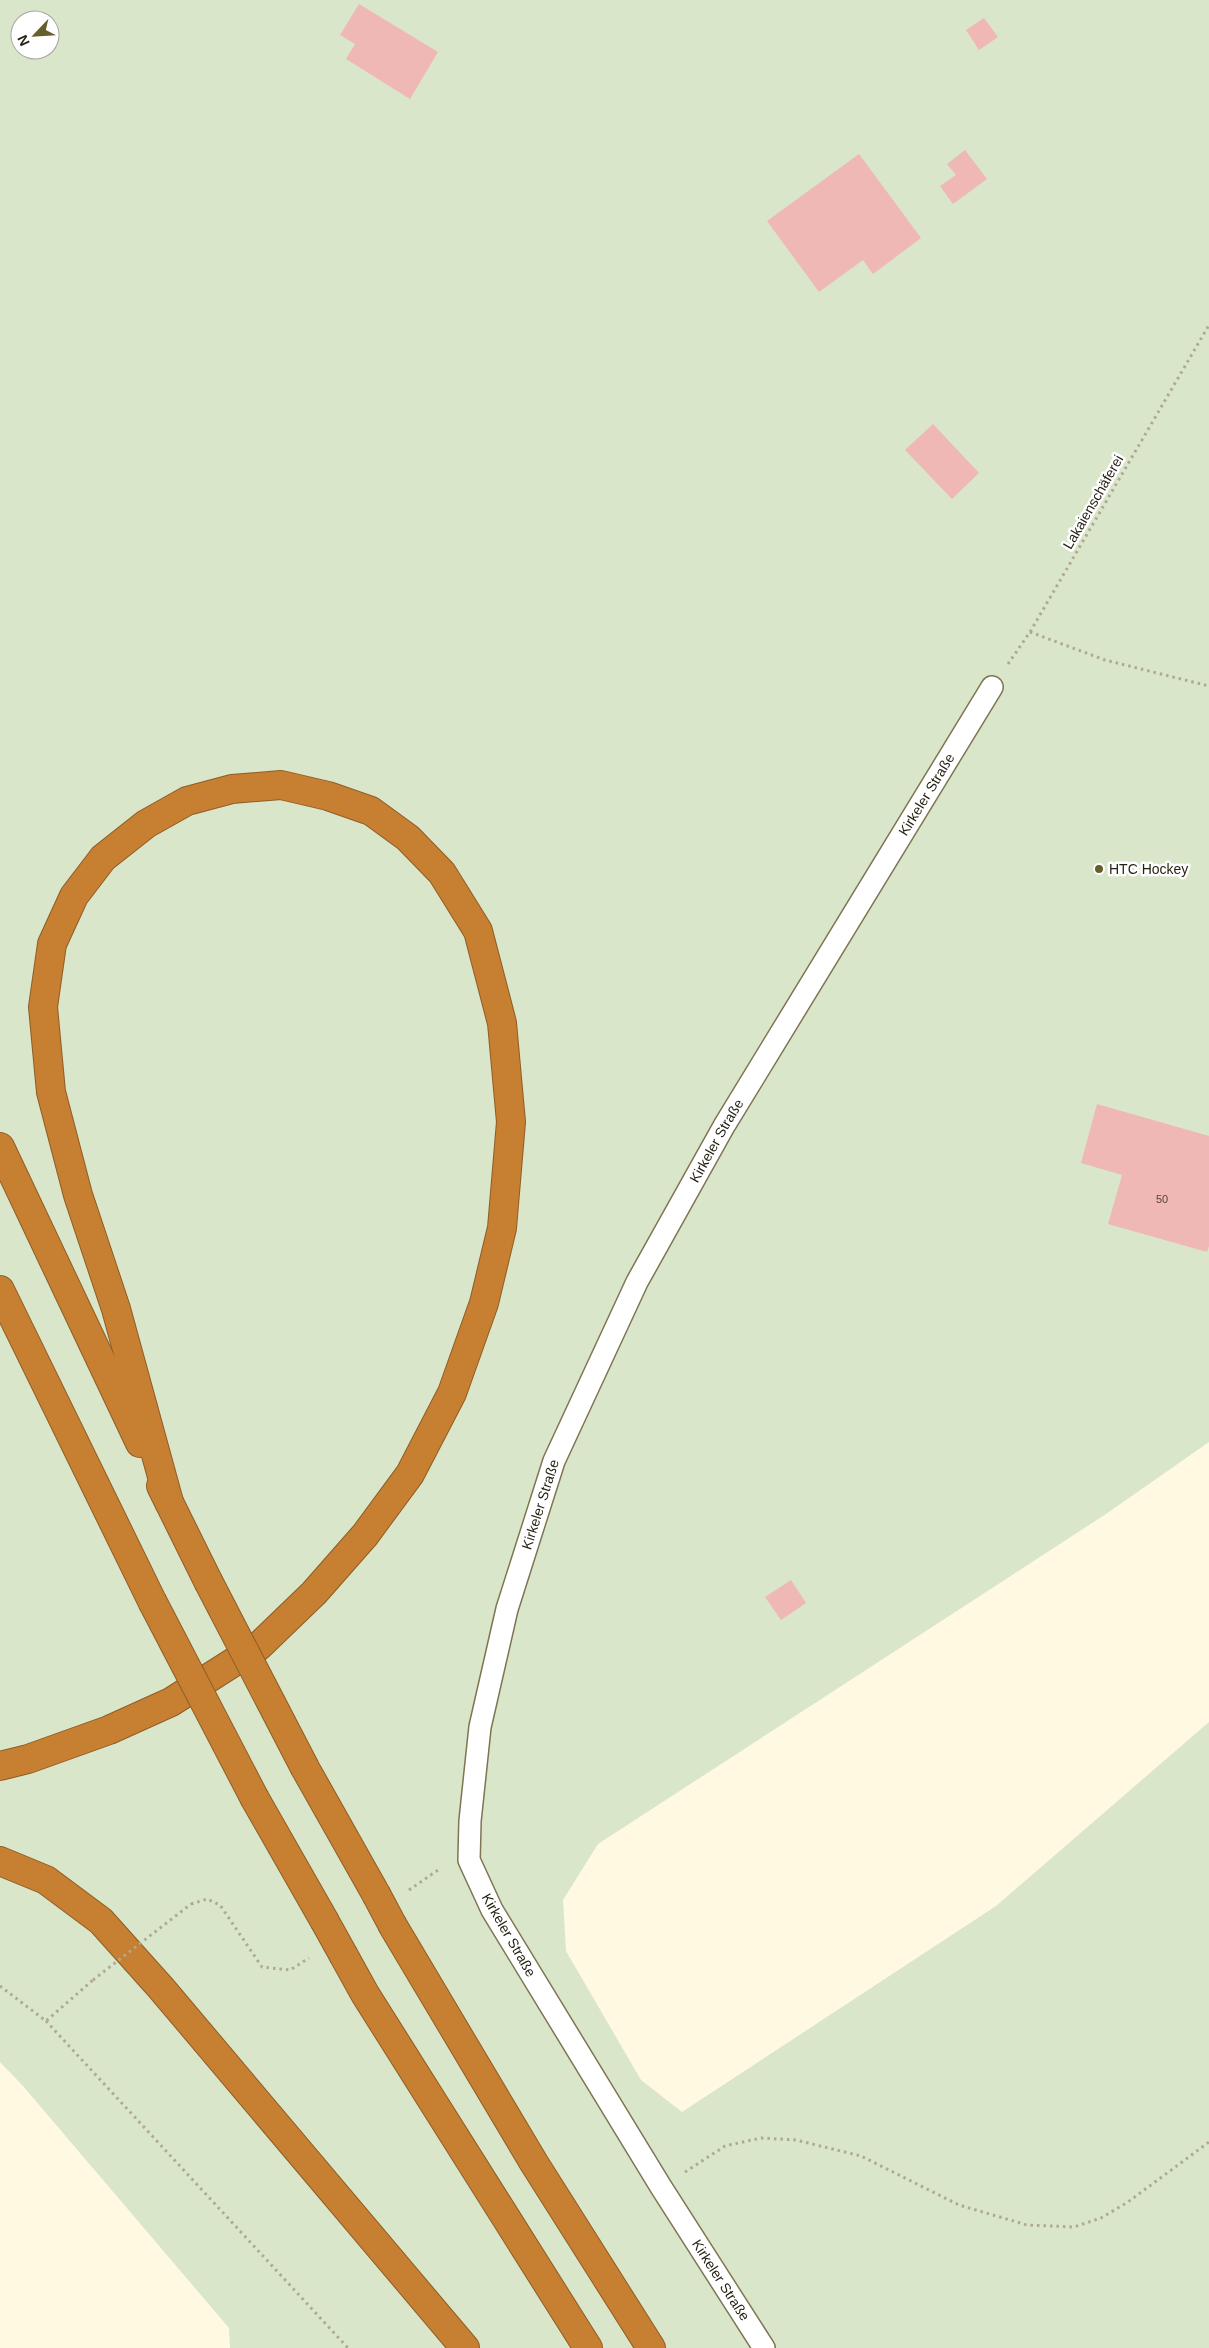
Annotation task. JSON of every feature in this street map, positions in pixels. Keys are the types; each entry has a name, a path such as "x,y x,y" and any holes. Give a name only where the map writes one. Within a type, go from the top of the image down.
{"highway":[{"path":"0,1766 28,1759 109,1730 171,1702 259,1646 314,1593 364,1535 410,1474 452,1393 484,1303 502,1228 511,1122 502,1023 478,931 442,873 408,838 371,812 328,796 281,785 232,790 187,801 146,824 103,858 74,896 52,944 43,1007 50,1092 78,1195 116,1309 169,1502"},
{"path":"0,1147 88,1336 169,1502 305,1768 393,1926 534,2163 651,2348"},
{"path":"0,1290 152,1601 256,1799 365,1994 588,2348"},
{"path":"0,1861 46,1880 101,1921 161,1988 465,2348"}],"lane":[{"name":"Kirkeler Straße","path":"764,2348 661,2187 492,1910 469,1860 470,1821 482,1718 507,1609 554,1460 638,1282 729,1117 992,687"}],"path":[{"name":"Lakaienschäferei","path":"992,687 1030,632 1209,325"},
{"path":"1030,632 1105,660 1209,686"},
{"path":"46,2022 92,1980 190,1904"},
{"path":"0,1986 46,2022 348,2348"},
{"path":"661,2187 725,2146 762,2138 796,2140 861,2156 959,2204 1027,2225 1074,2227 1101,2218 1128,2202 1209,2142"}],"green space":[{"path":"0,0 1209,0 1209,1442 1106,1514 598,1844 563,1900 566,1951 641,2080 682,2112 996,1906 1209,1722 1209,2348 230,2348 229,2328 23,2086 0,2062"}],"building":[{"path":"359,4 438,52 410,99 346,59 355,44 340,35"},
{"path":"984,18 998,37 979,50 966,30"},
{"path":"965,150 987,179 953,204 940,186 956,175 947,164"},
{"path":"859,154 921,238 873,274 863,260 819,292 767,221"},
{"path":"933,424 979,473 952,499 905,450"},
{"path":"1097,1104 1209,1136 1209,1246 1207,1252 1108,1224 1122,1175 1081,1163"},
{"path":"791,1580 806,1603 781,1620 765,1597"}],"place":[{"name":"HTC Hockey","path":"1099,869"}]}
